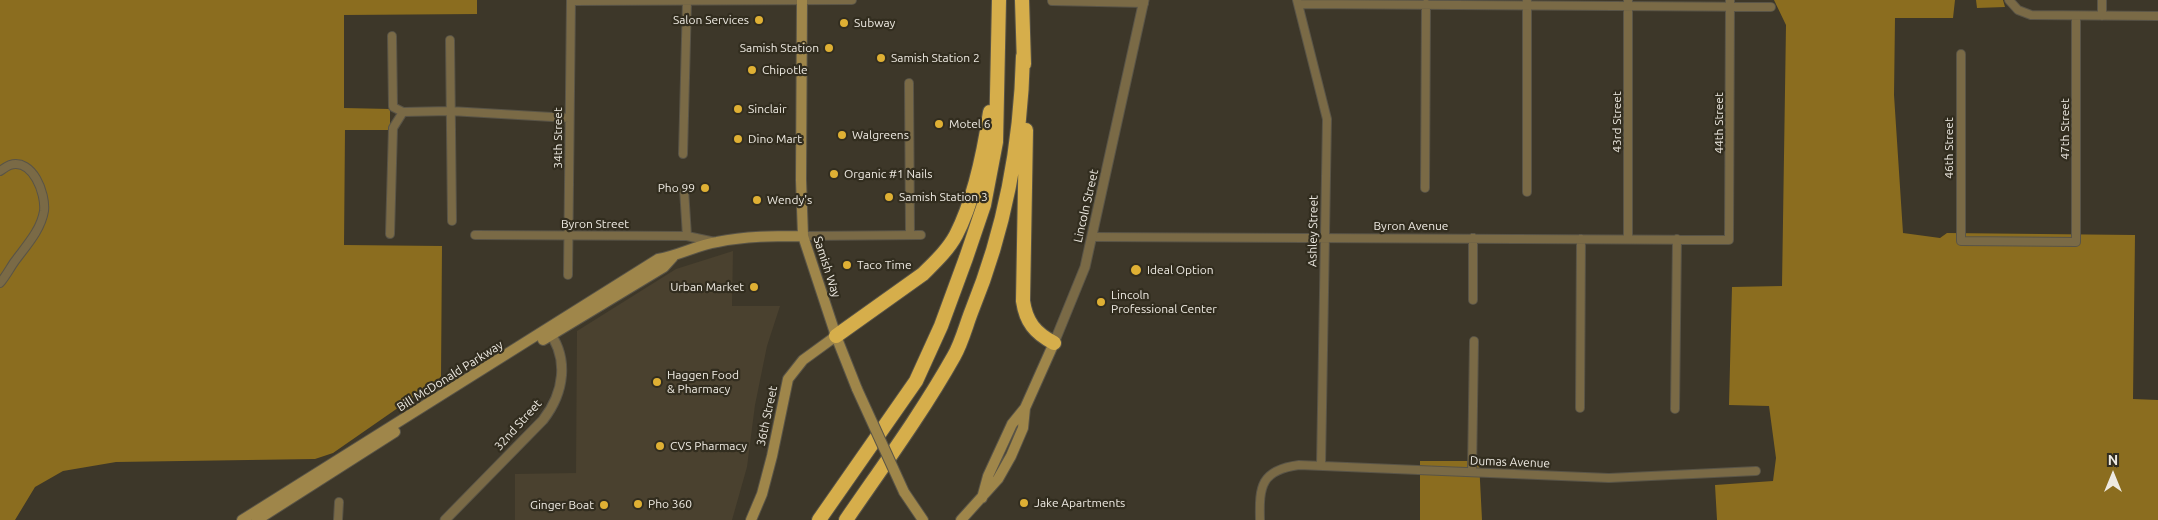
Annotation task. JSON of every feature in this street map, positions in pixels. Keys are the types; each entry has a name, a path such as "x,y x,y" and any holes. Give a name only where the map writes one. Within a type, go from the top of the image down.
{"highway":[{"path":"1022,0 1026,179 1023,301 1025,316 1032,327 1041,336 1054,343"},
{"path":"836,336 923,274 935,263 956,236 978,173 984,149 992,97 1000,7"},
{"path":"819,520 916,381 941,326 966,258 984,205 996,142 1000,7"},
{"path":"846,520 914,421 955,354 986,277 1016,158 1022,98 1023,56"}],"main road":[{"name":"Samish Way","path":"802,0 801,180 803,236 836,336 858,389 904,492 923,520"},
{"name":"Bill McDonald Parkway","path":"242,520 549,332 664,267 673,257 715,242 754,236 803,236"},
{"name":"Bill McDonald Parkway","path":"257,520 549,332"},
{"name":"36th Street","path":"751,520 762,494 772,456 788,379 803,360 836,336"},
{"name":"Lincoln Street","path":"961,520 998,479 1011,456 1023,428 1025,408 1054,343"}],"street":[{"path":"570,1 852,0"},
{"path":"2009,0 2014,8 2032,15 2158,16"},
{"path":"2102,0 2102,16"},
{"name":"34th Street","path":"568,275 570,1"},
{"path":"683,154 687,1"},
{"path":"1052,1 1144,1"},
{"name":"Lincoln Street","path":"1054,343 1085,267 1144,1"},
{"path":"1297,2 1426,4 1730,3 1771,7"},
{"name":"Ashley Street","path":"1297,2 1327,119 1321,466"},
{"path":"1527,3 1527,192"},
{"name":"43rd Street","path":"1628,3 1628,239"},
{"name":"44th Street","path":"1729,240 1730,3"},
{"path":"1425,188 1426,4"},
{"name":"47th Street","path":"1961,241 2076,242 2076,16"},
{"path":"392,36 393,107 403,112 450,110 570,118"},
{"path":"450,40 452,221"},
{"name":"46th Street","path":"1961,54 1961,241"},
{"path":"909,83 910,235"},
{"path":"390,234 392,128 403,112"},
{"path":"0,171 11,165 24,167 34,175 42,192 44,211 25,250 0,283"},
{"path":"684,189 687,236"},
{"name":"Bill McDonald Parkway","path":"803,236 921,235"},
{"name":"Byron Street","path":"475,236 687,236 715,242"},
{"name":"Byron Avenue","path":"1092,237 1729,240"},
{"path":"1473,238 1473,300"},
{"path":"1580,408 1581,239"},
{"path":"1675,409 1677,239"},
{"name":"32nd Street","path":"445,520 551,410 558,394 562,371 557,346 549,332"},
{"path":"1472,472 1474,341"},
{"name":"Dumas Avenue","path":"1260,520 1260,496 1266,478 1288,467 1321,466 1636,478 1756,471"},
{"path":"338,520 339,502"}],"shaded area":[{"path":"0,0 477,0 477,14 344,15 344,108 390,109 390,130 345,130 344,245 442,246 441,378 333,453 315,459 116,462 63,471 35,487 15,520 0,520"},
{"path":"1774,0 1955,0 1953,18 1895,18 1894,95 1903,233 1940,238 1947,233 2135,235 2133,399 2158,400 2158,520 1717,520 1715,485 1773,481 1776,458 1769,406 1729,405 1732,287 1782,286 1786,25"},
{"path":"1976,0 2003,0 2005,7 1977,8"},
{"path":"733,251 732,306 780,306 767,346 755,405 747,467 732,520 515,520 515,474 576,473 577,331 676,269"},
{"path":"1420,461 1479,461 1482,520 1420,520"}],"place":[{"name":"Salon Services","path":"759,20"},
{"name":"Subway","path":"844,23"},
{"name":"Samish Station","path":"829,48"},
{"name":"Samish Station 2","path":"881,58"},
{"name":"Chipotle","path":"752,70"},
{"name":"Sinclair","path":"738,109"},
{"name":"Motel 6","path":"939,124"},
{"name":"Walgreens","path":"842,135"},
{"name":"Dino Mart","path":"738,139"},
{"name":"Organic #1 Nails","path":"834,174"},
{"name":"Pho 99","path":"705,188"},
{"name":"Samish Station 3","path":"889,197"},
{"name":"Wendy's","path":"757,200"},
{"name":"Taco Time","path":"847,265"},
{"name":"Ideal Option","path":"1136,270"},
{"name":"Urban Market","path":"754,287"},
{"name":"Lincoln Professional Center","path":"1101,302"},
{"name":"Haggen Food & Pharmacy","path":"657,382"},
{"name":"CVS Pharmacy","path":"660,446"},
{"name":"Jake Apartments","path":"1024,503"},
{"name":"Pho 360","path":"638,504"},
{"name":"Ginger Boat","path":"604,505"}]}
